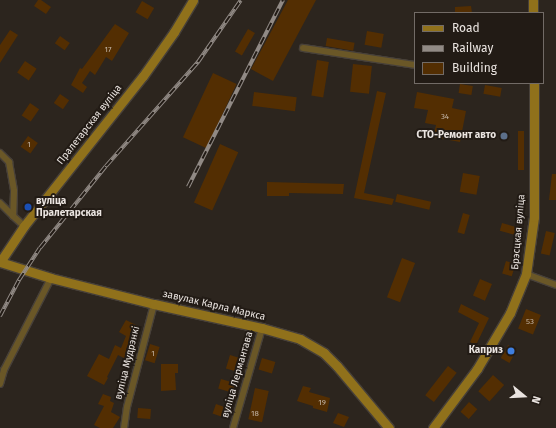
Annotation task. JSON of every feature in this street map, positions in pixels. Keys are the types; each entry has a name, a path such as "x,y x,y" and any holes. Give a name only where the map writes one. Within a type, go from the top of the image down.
{"street":[{"name":"Пралетарская вуліца","path":"0,262 24,226 143,76 174,32 193,0"},
{"path":"533,0 533,12"},
{"path":"303,48 414,64"},
{"name":"Брэсцкая вуліца","path":"433,428 477,369 510,313 526,274 534,217 534,84"},
{"path":"0,153 9,162 14,191 13,216"},
{"path":"0,203 24,226"},
{"name":"завулак Карла Маркса","path":"0,262 51,278 154,304 262,328 300,339 324,353 337,366 389,428"},
{"path":"526,274 556,285"},
{"path":"0,384 4,370 51,278"},
{"name":"вуліца Мудрэнкі","path":"124,428 126,407 154,304"},
{"name":"вуліца Лермантава","path":"233,428 262,328"}],"building":[{"path":"38,0 41,0 51,7 46,14 34,6"},
{"path":"288,0 316,0 273,81 251,69"},
{"path":"142,1 154,8 148,19 136,12"},
{"path":"471,6 472,12 455,12 455,7"},
{"path":"115,24 129,33 112,61 106,57 95,75 90,71 82,83 87,87 83,93 71,85 80,68 82,69"},
{"path":"248,29 255,33 242,56 235,52"},
{"path":"10,30 18,35 0,63 0,45"},
{"path":"367,31 384,34 381,48 365,45"},
{"path":"60,36 70,43 65,50 55,43"},
{"path":"327,38 355,43 353,51 326,46"},
{"path":"317,60 329,62 323,97 311,96"},
{"path":"25,61 37,69 29,80 17,73"},
{"path":"353,64 372,66 369,94 350,92"},
{"path":"213,73 237,84 207,148 183,137"},
{"path":"460,84 473,86 471,95 459,93"},
{"path":"485,85 502,88 500,97 483,94"},
{"path":"377,91 386,93 364,193 394,199 392,205 354,198"},
{"path":"254,92 297,97 295,111 252,106"},
{"path":"417,92 454,99 452,108 466,111 460,142 433,137 436,125 425,123 428,110 414,108"},
{"path":"60,94 69,100 63,109 54,103"},
{"path":"30,103 39,109 31,122 22,115"},
{"path":"518,131 524,131 524,170 518,170"},
{"path":"28,136 38,143 30,154 21,147"},
{"path":"220,144 238,152 212,211 194,202"},
{"path":"463,173 480,176 476,195 460,192"},
{"path":"552,174 556,174 556,200 549,200"},
{"path":"267,182 344,184 343,194 289,193 289,196 267,196"},
{"path":"397,194 431,202 429,210 395,202"},
{"path":"463,213 470,215 464,234 457,232"},
{"path":"502,223 516,227 514,235 500,231"},
{"path":"546,231 555,233 550,255 541,253"},
{"path":"402,258 415,263 400,302 387,297"},
{"path":"506,261 516,264 512,276 502,273"},
{"path":"480,279 492,284 485,301 473,296"},
{"path":"461,304 489,318 476,345 470,342 479,323 458,312"},
{"path":"526,309 541,315 533,334 518,328"},
{"path":"126,320 138,326 129,346 131,348 126,359 118,355 104,385 87,376 99,354 109,359 115,345 121,348 126,336 119,332"},
{"path":"150,344 160,347 155,363 145,360"},
{"path":"508,345 517,350 509,363 501,358"},
{"path":"230,355 240,358 235,371 226,368"},
{"path":"262,358 275,362 272,374 258,369"},
{"path":"161,364 178,364 178,373 175,373 176,390 161,391"},
{"path":"448,366 457,373 434,402 425,395"},
{"path":"493,375 504,385 489,401 478,391"},
{"path":"221,379 235,383 233,393 218,389"},
{"path":"303,386 311,388 309,392 330,398 327,412 297,401"},
{"path":"255,388 269,391 262,422 248,419"},
{"path":"103,394 111,397 110,401 114,403 111,412 120,417 113,428 100,428 94,425 104,406 98,404"},
{"path":"469,402 477,409 469,419 460,412"},
{"path":"216,404 227,408 224,418 213,413"},
{"path":"138,408 151,409 150,419 137,418"},
{"path":"338,413 349,417 344,427 333,423"}],"railway":[{"path":"0,316 19,280 40,248 106,166 198,62 241,0"},
{"path":"188,187 283,0"}],"place":[{"name":"СТО-Ремонт авто","path":"504,136"},
{"name":"вуліца Пралетарская","path":"28,207"},
{"name":"Каприз","path":"511,351"}]}
